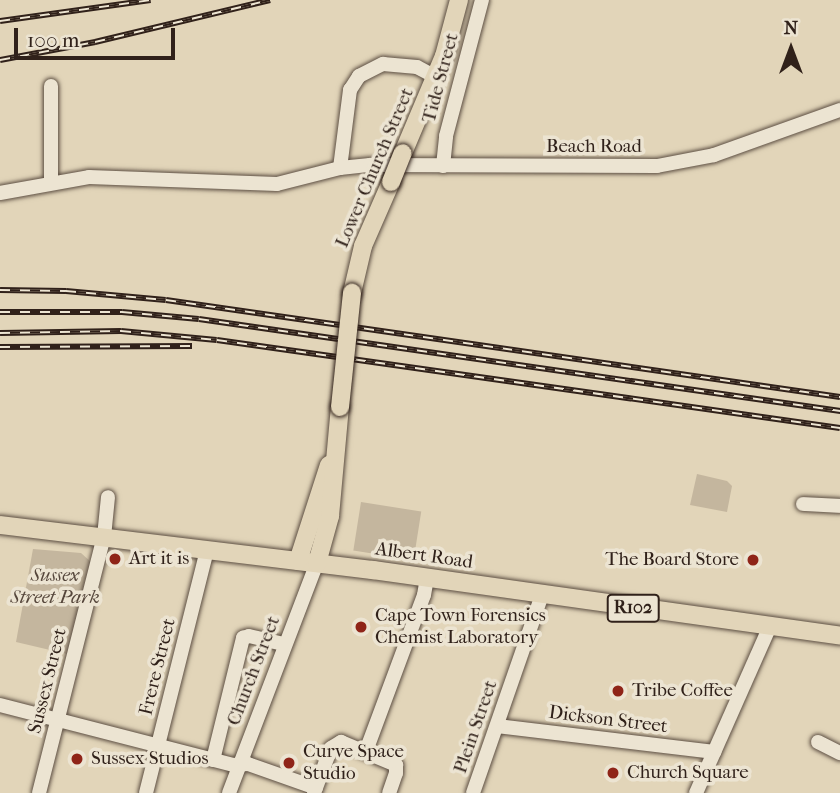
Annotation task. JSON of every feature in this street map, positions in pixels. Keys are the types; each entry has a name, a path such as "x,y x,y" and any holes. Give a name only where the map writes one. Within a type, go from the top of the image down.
{"main road":[{"name":"Lower Church Street","path":"317,562 330,516 352,293 363,246 436,77 458,0"},
{"name":"Lower Church Street","path":"298,561 338,438"},
{"name":"Albert Road","path":"0,525 317,562 840,636"}],"street":[{"name":"Tide Street","path":"443,166 446,135 482,0"},
{"path":"340,168 350,89 359,76 383,64 417,68 436,77"},
{"path":"51,86 51,182"},
{"name":"Beach Road","path":"0,193 51,182 122,178 257,185 305,178 340,168 613,167 684,162 714,155 840,110"},
{"name":"Sussex Street","path":"39,793 104,537 108,497"},
{"path":"803,504 840,506"},
{"name":"Frere Street","path":"146,793 207,550"},
{"name":"Church Street","path":"229,793 317,562"},
{"path":"366,751 424,595 427,578"},
{"name":"Plein Street","path":"473,793 542,595"},
{"path":"695,793 770,626"},
{"path":"213,760 243,638 248,636 285,644"},
{"path":"0,705 213,760 248,764 315,791 334,745 341,742 396,765 389,793"},
{"name":"Dickson Street","path":"497,726 714,752"},
{"path":"818,742 840,753"}],"green space":[{"path":"697,474 727,481 732,486 727,512 690,505"},
{"path":"361,502 421,512 414,560 353,550"},
{"name":"Sussex Street Park","path":"33,549 81,553 91,562 67,654 16,642"}],"railway":[{"path":"0,21 151,0"},
{"path":"0,60 95,42 270,0"},
{"path":"0,290 66,291 166,300 840,397"},
{"path":"0,312 122,312 199,319 840,411"},
{"path":"0,333 121,331 217,340 840,428"},
{"path":"0,347 192,346"}],"place":[{"name":"Art it is","path":"115,559"},
{"name":"The Board Store","path":"753,560"},
{"name":"Cape Town Forensics Chemist Laboratory","path":"361,627"},
{"name":"Tribe Coffee","path":"618,691"},
{"name":"Sussex Studios","path":"77,759"},
{"name":"Curve Space Studio","path":"289,763"},
{"name":"Church Square","path":"613,773"}]}
